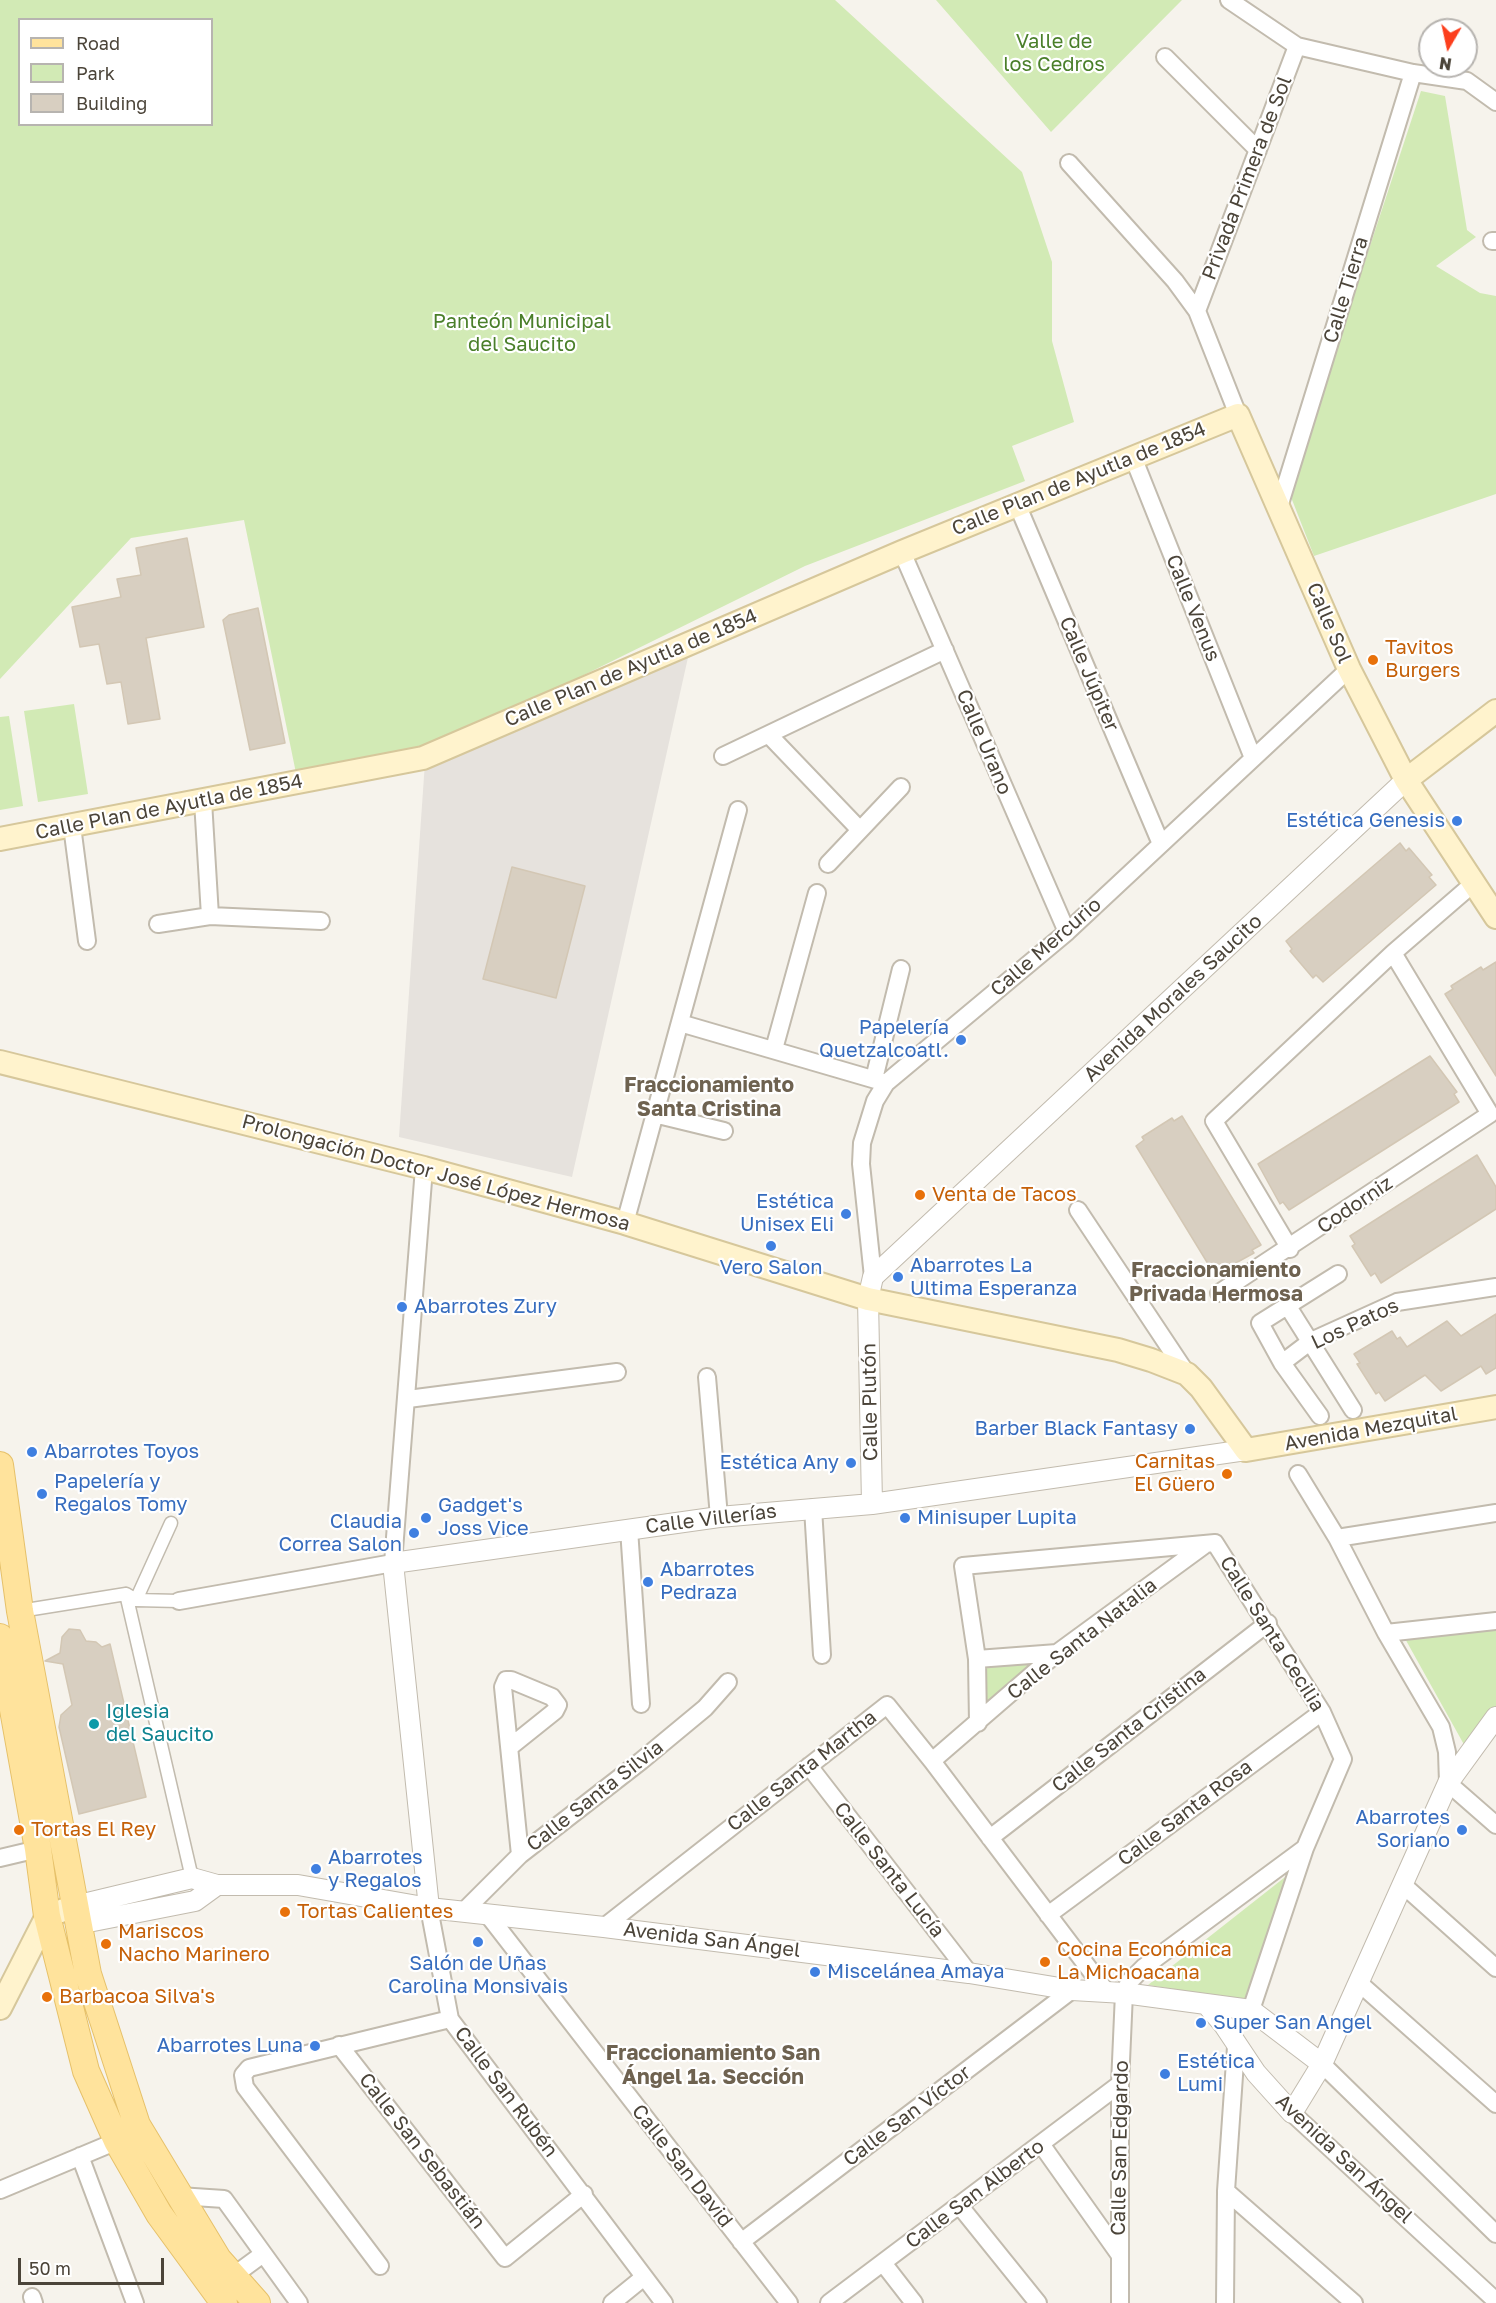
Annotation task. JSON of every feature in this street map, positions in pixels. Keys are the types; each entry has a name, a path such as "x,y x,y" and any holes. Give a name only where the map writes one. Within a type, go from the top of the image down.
{"main road":[{"name":"Calle Sol","path":"1238,415 1349,669 1406,780 1496,917"},
{"name":"Calle Plan de Ayutla de 1854","path":"0,839 423,758 902,552 1238,415"},
{"name":"Avenida Morales Saucito","path":"1406,780 1496,711"},
{"name":"Prolongación Doctor José López Hermosa","path":"0,1062 424,1168 625,1222 868,1299 1118,1350 1187,1374"},
{"path":"1187,1374 1201,1388 1246,1450"},
{"name":"Avenida Mezquital","path":"1246,1450 1496,1407"},
{"path":"0,1465 20,1611 88,1974 137,2125 218,2259 257,2303"},
{"path":"0,1637 38,1849 45,1931 86,2071 117,2141 159,2214 224,2303"},
{"name":"Avenida San Ángel","path":"45,1931 76,1915"},
{"path":"0,2008 45,1931"}],"street":[{"path":"1229,0 1297,46 1413,73 1467,81 1496,102"},
{"name":"Privada Primera de Sol","path":"1197,311 1297,46"},
{"path":"1165,57 1258,150"},
{"name":"Calle Tierra","path":"1279,507 1413,73"},
{"name":"Calle Sol","path":"1069,163 1175,281 1197,311 1238,415"},
{"name":"Calle Venus","path":"1133,457 1253,758"},
{"name":"Calle Júpiter","path":"1017,504 1161,844"},
{"name":"Calle Urano","path":"902,552 1067,932"},
{"path":"723,756 945,650"},
{"name":"Calle Mercurio","path":"873,1277 861,1164 862,1143 880,1081 1067,932 1349,669"},
{"path":"769,735 860,830"},
{"name":"Avenida Morales Saucito","path":"873,1277 1406,780"},
{"path":"828,864 901,788"},
{"path":"203,801 210,916"},
{"path":"625,1222 738,810"},
{"path":"72,826 87,941"},
{"path":"1290,1249 1214,1122 1393,953 1474,883"},
{"path":"774,1049 817,892"},
{"path":"158,924 210,916 321,921"},
{"name":"Codorniz","path":"1219,1293 1290,1249 1490,1114 1393,953"},
{"path":"680,1023 880,1081 901,969"},
{"path":"654,1114 724,1131"},
{"path":"393,1563 408,1399 424,1168"},
{"path":"1078,1210 1187,1374"},
{"path":"1320,1416 1282,1364 1260,1323 1338,1275"},
{"path":"868,1299 873,1277"},
{"name":"Los Patos","path":"1282,1364 1311,1341 1396,1302 1496,1287"},
{"name":"Calle Plutón","path":"868,1299 872,1504"},
{"path":"1287,1305 1353,1410"},
{"path":"408,1399 617,1371"},
{"path":"707,1377 719,1517"},
{"name":"Calle Villerías","path":"179,1601 393,1563 629,1529 719,1517 872,1504 1246,1450"},
{"path":"1298,1474 1337,1538 1386,1633 1440,1727 1447,1752 1448,1783 1496,1826"},
{"path":"813,1508 822,1655"},
{"path":"1337,1538 1496,1513"},
{"path":"171,1523 131,1597 192,1878"},
{"path":"629,1529 641,1704"},
{"name":"Calle Santa Cecilia","path":"978,1723 977,1659 963,1566 1215,1543 1268,1623 1322,1712 1343,1759 1305,1848 1251,2010"},
{"name":"Calle Santa Natalia","path":"932,1761 1057,1653 1207,1544"},
{"name":"Calle San Rubén","path":"393,1563 429,1908 450,2019 664,2303"},
{"path":"20,1611 131,1597 179,1601"},
{"path":"1386,1633 1496,1621"},
{"name":"Calle Santa Cristina","path":"990,1838 1268,1623"},
{"path":"977,1659 1057,1653"},
{"name":"Calle Santa Silvia","path":"463,1912 520,1855 705,1708 728,1682"},
{"name":"Calle Santa Martha","path":"604,1927 887,1705 1048,1915 1115,1992"},
{"name":"Calle Santa Rosa","path":"1048,1915 1322,1712"},
{"path":"1292,2113 1322,2064 1448,1783 1496,1717"},
{"path":"510,1747 520,1855"},
{"name":"Calle Santa Lucía","path":"809,1766 969,1973"},
{"path":"1115,1992 1144,1967 1305,1848"},
{"path":"0,1858 38,1849"},
{"name":"Avenida San Ángel","path":"76,1915 192,1878 217,1885 298,1885 488,1916 604,1927 969,1973 1072,1990 1115,1992 1251,2010"},
{"path":"1402,1884 1496,1968"},
{"name":"Avenida San Ángel","path":"76,1915 195,1901 217,1885"},
{"name":"Calle San David","path":"488,1916 789,2303"},
{"path":"1358,1982 1496,2104"},
{"name":"Calle San Víctor","path":"741,2242 1072,1990"},
{"name":"Calle San Edgardo","path":"1115,1992 1120,2084 1120,2303"},
{"name":"Avenida San Ángel","path":"1207,2005 1224,2025 1236,2047 1292,2113 1496,2301"},
{"path":"1251,2010 1322,2064 1496,2234"},
{"path":"380,2266 245,2087 243,2075 249,2068 450,2019"},
{"name":"Calle San Sebastián","path":"339,2045 505,2258 584,2194"},
{"path":"1225,2303 1226,2191 1236,2047"},
{"name":"Calle San Alberto","path":"829,2303 1120,2084"},
{"path":"0,2190 117,2141"},
{"path":"1041,2144 1119,2254"},
{"path":"80,2156 135,2303"},
{"path":"1226,2191 1354,2303"},
{"path":"179,2196 224,2199 299,2303"},
{"path":"959,2205 1038,2303"},
{"path":"233,2276 263,2254"},
{"path":"883,2263 914,2303"},
{"path":"612,2303 644,2277"}],"shaded area":[{"path":"691,644 572,1177 399,1137 425,762"}],"green space":[{"name":"Panteón Municipal del Saucito","path":"0,0 835,0 1022,172 1052,262 1052,341 1074,422 1012,446 1025,481 805,566 442,745 296,773 244,520 131,538 0,679"},
{"name":"Valle de los Cedros","path":"936,0 1182,0 1051,132"},
{"path":"1421,91 1445,96 1467,230 1476,237 1436,266 1480,293 1496,296 1496,494 1314,556 1289,492"},
{"path":"74,704 88,794 38,802 24,711"},
{"path":"9,716 23,806 0,810 0,717"},
{"path":"1496,1625 1496,1708 1467,1750 1403,1635"},
{"path":"1046,1657 981,1717 981,1661"},
{"path":"1289,1874 1248,2001 1148,1985"}],"building":[{"path":"187,538 204,627 146,638 160,719 128,724 121,682 107,684 99,644 80,647 72,607 121,597 117,579 141,575 136,548"},
{"path":"258,608 285,743 250,750 223,620 229,615"},
{"path":"1400,843 1406,851 1409,848 1432,875 1429,877 1436,885 1323,982 1316,975 1313,978 1290,951 1292,949 1286,941"},
{"path":"512,867 585,886 556,998 483,979"},
{"path":"1496,962 1496,1076 1445,994 1453,989 1451,986 1481,967 1483,970"},
{"path":"1430,1056 1457,1092 1454,1094 1459,1102 1289,1210 1283,1202 1280,1204 1258,1164"},
{"path":"1182,1116 1261,1245 1252,1250 1254,1253 1223,1270 1221,1267 1213,1272 1136,1146 1144,1140 1142,1137 1172,1118 1174,1121"},
{"path":"1477,1155 1496,1187 1496,1209 1381,1283 1375,1273 1371,1276 1352,1246 1355,1244 1350,1236"},
{"path":"1496,1314 1496,1368 1486,1374 1481,1366 1441,1391 1425,1375 1385,1401 1379,1392 1376,1394 1357,1364 1360,1363 1354,1354 1392,1331 1397,1339 1400,1337 1407,1347 1447,1321 1461,1336"},
{"name":"Iglesia del Saucito","path":"69,1629 80,1630 86,1641 96,1642 102,1647 110,1644 146,1797 79,1814 59,1727 61,1715 72,1705 63,1664 45,1661 60,1653 62,1637"}],"place":[{"name":"Tavitos Burgers","path":"1373,660"},
{"name":"Estética Genesis","path":"1457,821"},
{"name":"Papelería Quetzalcoatl.","path":"961,1040"},
{"name":"Venta de Tacos","path":"920,1195"},
{"name":"Estética Unisex Eli","path":"846,1214"},
{"name":"Vero Salon","path":"771,1246"},
{"name":"Abarrotes La Ultima Esperanza","path":"898,1277"},
{"name":"Abarrotes Zury","path":"402,1307"},
{"name":"Barber Black Fantasy","path":"1190,1429"},
{"name":"Abarrotes Toyos","path":"32,1452"},
{"name":"Estética Any","path":"851,1463"},
{"name":"Carnitas El Güero","path":"1227,1474"},
{"name":"Papelería y Regalos Tomy","path":"42,1494"},
{"name":"Gadget's Joss Vice","path":"426,1518"},
{"name":"Minisuper Lupita","path":"905,1518"},
{"name":"Claudia Correa Salon","path":"414,1533"},
{"name":"Abarrotes Pedraza","path":"648,1582"},
{"name":"Iglesia del Saucito","path":"94,1724"},
{"name":"Tortas El Rey","path":"19,1830"},
{"name":"Abarrotes Soriano","path":"1462,1830"},
{"name":"Abarrotes y Regalos","path":"316,1869"},
{"name":"Tortas Calientes","path":"285,1912"},
{"name":"Salón de Uñas Carolina Monsivais","path":"478,1942"},
{"name":"Mariscos Nacho Marinero","path":"106,1944"},
{"name":"Cocina Económica La Michoacana","path":"1045,1962"},
{"name":"Miscelánea Amaya","path":"815,1972"},
{"name":"Barbacoa Silva's","path":"47,1997"},
{"name":"Super San Angel","path":"1201,2023"},
{"name":"Abarrotes Luna","path":"315,2046"},
{"name":"Estética Lumi","path":"1165,2074"}],"district":[{"name":"Fraccionamiento Santa Cristina","path":"709,1097"},
{"name":"Fraccionamiento Privada Hermosa","path":"1216,1282"},
{"name":"Fraccionamiento San Ángel 1a. Sección","path":"713,2065"}]}
